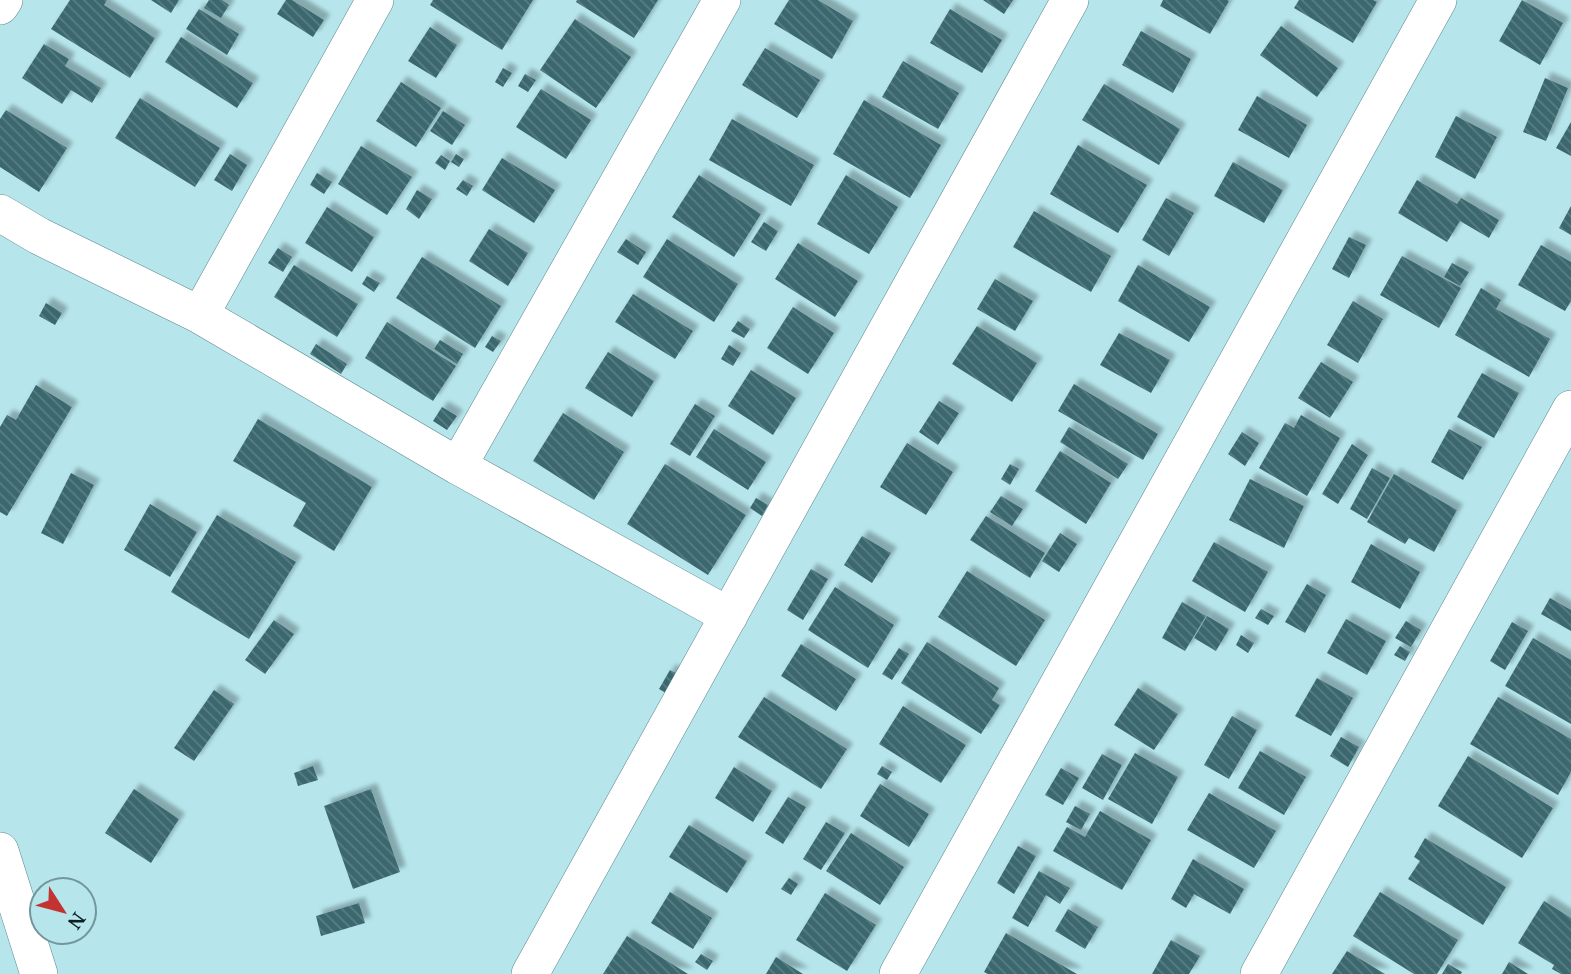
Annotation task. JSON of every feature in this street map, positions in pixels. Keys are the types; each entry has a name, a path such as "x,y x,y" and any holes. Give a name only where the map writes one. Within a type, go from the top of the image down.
{"street":[{"path":"0,6 4,0"},
{"path":"200,315 375,0"},
{"path":"457,466 722,0"},
{"path":"530,974 1070,0"},
{"path":"898,974 1438,0"},
{"path":"0,212 39,236 200,315 457,466 729,616"},
{"path":"1259,974 1571,409"},
{"path":"0,851 39,974"}],"building":[{"path":"70,0 107,0 104,5 155,38 130,78 51,29"},
{"path":"151,0 179,0 171,13"},
{"path":"209,0 222,0 229,5 221,18 204,8"},
{"path":"286,0 292,0 324,20 313,37 277,14"},
{"path":"433,0 533,0 502,50 430,5"},
{"path":"658,0 634,38 576,2"},
{"path":"789,0 818,0 853,21 832,59 774,24"},
{"path":"983,0 1013,0 1004,14"},
{"path":"1163,0 1229,1 1210,34 1160,6"},
{"path":"1299,0 1377,2 1353,43 1294,8"},
{"path":"1522,0 1563,23 1540,65 1499,41"},
{"path":"199,9 239,34 227,55 186,29"},
{"path":"950,9 1002,40 982,73 930,43"},
{"path":"575,19 631,57 596,108 540,70"},
{"path":"1281,26 1338,68 1317,97 1260,55"},
{"path":"430,27 457,45 436,78 408,61"},
{"path":"1141,31 1191,59 1173,93 1122,65"},
{"path":"181,37 253,83 237,108 165,62"},
{"path":"44,44 69,59 65,66 101,88 92,103 71,90 62,104 22,78"},
{"path":"765,48 820,80 797,118 742,85"},
{"path":"903,61 959,93 938,129 882,97"},
{"path":"503,68 512,73 503,87 495,82"},
{"path":"525,74 536,80 528,92 518,86"},
{"path":"1545,78 1568,88 1546,141 1523,132"},
{"path":"401,82 441,108 416,147 376,121"},
{"path":"1104,84 1180,129 1159,165 1082,120"},
{"path":"541,89 591,120 566,159 516,127"},
{"path":"1257,96 1307,125 1289,158 1238,130"},
{"path":"140,98 220,148 195,187 115,138"},
{"path":"864,100 941,145 910,198 833,154"},
{"path":"6,110 67,148 39,192 0,167 0,119"},
{"path":"443,111 465,125 452,145 430,131"},
{"path":"1456,116 1497,137 1475,179 1435,157"},
{"path":"732,119 814,165 791,206 709,160"},
{"path":"1571,122 1571,156 1556,148"},
{"path":"1078,145 1147,185 1118,233 1050,194"},
{"path":"361,146 412,177 387,215 338,184"},
{"path":"230,154 247,165 232,191 214,180"},
{"path":"456,154 464,159 459,167 451,162"},
{"path":"441,155 450,161 445,170 435,163"},
{"path":"502,158 555,190 534,223 482,190"},
{"path":"1233,162 1283,190 1264,223 1214,196"},
{"path":"317,173 332,182 324,194 310,185"},
{"path":"699,175 761,214 734,257 672,217"},
{"path":"846,175 898,207 869,254 817,224"},
{"path":"463,180 473,186 467,196 456,189"},
{"path":"1417,180 1457,204 1461,198 1499,220 1489,238 1460,221 1447,242 1398,213"},
{"path":"417,190 432,199 419,219 406,209"},
{"path":"1166,198 1194,213 1169,256 1142,240"},
{"path":"1571,206 1571,235 1559,228"},
{"path":"327,207 374,237 352,272 305,243"},
{"path":"1034,211 1111,256 1091,292 1013,247"},
{"path":"764,222 778,231 766,251 751,242"},
{"path":"489,229 528,253 508,286 469,261"},
{"path":"1349,237 1366,245 1349,278 1332,269"},
{"path":"626,239 646,252 638,265 617,252"},
{"path":"667,239 738,284 714,322 643,277"},
{"path":"798,243 858,281 835,317 775,279"},
{"path":"1541,245 1571,262 1571,301 1565,311 1518,285"},
{"path":"278,248 292,257 283,272 268,263"},
{"path":"1402,256 1461,288 1439,328 1380,295"},
{"path":"422,257 501,306 475,348 396,298"},
{"path":"1452,263 1469,272 1460,286 1444,277"},
{"path":"294,265 358,304 337,337 274,297"},
{"path":"1138,265 1210,307 1189,342 1118,301"},
{"path":"367,276 380,283 374,292 362,284"},
{"path":"995,279 1033,301 1015,331 977,309"},
{"path":"1481,288 1501,300 1496,309 1550,339 1529,377 1455,335"},
{"path":"633,294 693,331 675,359 615,322"},
{"path":"1353,301 1383,319 1358,363 1327,345"},
{"path":"46,303 62,313 55,325 39,316"},
{"path":"793,307 834,333 808,374 767,348"},
{"path":"738,321 750,329 744,338 731,331"},
{"path":"387,322 456,366 433,401 365,358"},
{"path":"977,326 1037,363 1012,402 952,364"},
{"path":"1119,333 1170,360 1151,393 1100,365"},
{"path":"492,336 501,341 493,352 485,347"},
{"path":"440,340 463,354 457,364 434,349"},
{"path":"316,344 347,364 341,374 310,354"},
{"path":"729,345 741,353 733,366 721,359"},
{"path":"608,352 654,381 632,417 585,388"},
{"path":"1321,362 1353,382 1330,418 1298,398"},
{"path":"751,370 796,398 773,435 728,406"},
{"path":"1482,373 1519,393 1494,438 1457,417"},
{"path":"1074,384 1158,434 1143,460 1058,411"},
{"path":"36,385 72,407 7,516 0,512 0,427 7,415 16,420"},
{"path":"939,401 959,413 938,445 919,432"},
{"path":"695,404 715,416 690,456 670,444"},
{"path":"442,407 457,416 447,430 433,421"},
{"path":"563,413 624,452 594,500 533,461"},
{"path":"1301,415 1340,438 1307,496 1259,468 1285,423 1294,428"},
{"path":"258,419 372,487 334,551 293,526 306,503 233,461"},
{"path":"1069,427 1128,464 1118,479 1060,442"},
{"path":"714,429 766,462 748,490 696,457"},
{"path":"1449,429 1482,447 1463,480 1431,462"},
{"path":"1242,432 1259,443 1245,466 1228,454"},
{"path":"907,443 953,472 926,515 880,487"},
{"path":"1352,444 1368,455 1338,504 1322,494"},
{"path":"1060,451 1111,483 1086,524 1035,491"},
{"path":"665,464 746,515 708,575 627,524"},
{"path":"1010,464 1019,469 1010,485 1001,479"},
{"path":"1372,468 1390,478 1367,519 1350,509"},
{"path":"71,473 94,485 63,544 41,533"},
{"path":"1394,474 1457,510 1434,552 1409,538 1405,544 1367,522"},
{"path":"1250,479 1304,506 1284,548 1229,520"},
{"path":"1001,496 1023,509 1012,526 990,512"},
{"path":"756,498 768,505 762,516 750,508"},
{"path":"150,504 197,532 170,577 124,550"},
{"path":"217,515 296,562 249,639 171,592"},
{"path":"986,516 1045,553 1030,578 970,540"},
{"path":"1060,533 1077,544 1059,572 1042,561"},
{"path":"862,536 891,553 872,583 844,565"},
{"path":"1214,542 1268,572 1245,612 1192,581"},
{"path":"1371,544 1420,572 1400,609 1351,582"},
{"path":"811,569 828,579 803,620 787,610"},
{"path":"967,571 1045,620 1016,666 938,617"},
{"path":"1307,584 1326,595 1305,633 1285,622"},
{"path":"835,587 894,625 868,668 808,630"},
{"path":"1550,598 1571,610 1571,631 1541,614"},
{"path":"1182,602 1206,616 1185,651 1162,638"},
{"path":"1261,609 1274,616 1268,625 1255,618"},
{"path":"1207,616 1229,629 1216,651 1194,638"},
{"path":"1346,619 1386,641 1367,675 1327,653"},
{"path":"274,620 294,634 265,674 245,660"},
{"path":"1406,621 1421,630 1411,647 1395,638"},
{"path":"1512,622 1528,631 1505,670 1490,661"},
{"path":"1241,635 1254,643 1248,653 1236,645"},
{"path":"1533,638 1571,660 1571,724 1505,686"},
{"path":"927,642 999,688 992,700 1000,705 981,734 901,683"},
{"path":"801,644 856,679 836,711 781,676"},
{"path":"1400,646 1410,652 1405,661 1394,655"},
{"path":"899,648 909,654 892,680 882,674"},
{"path":"670,670 683,677 671,696 659,689"},
{"path":"1317,678 1353,698 1331,736 1295,716"},
{"path":"1138,688 1178,714 1154,750 1114,725"},
{"path":"214,690 234,704 194,761 174,748"},
{"path":"764,697 847,749 821,789 738,737"},
{"path":"1498,697 1571,739 1571,772 1558,795 1470,744"},
{"path":"903,706 966,745 941,783 879,744"},
{"path":"1232,716 1257,730 1229,779 1204,765"},
{"path":"1341,737 1359,747 1348,767 1330,756"},
{"path":"1260,751 1306,777 1284,815 1238,788"},
{"path":"1135,753 1178,777 1152,824 1108,799"},
{"path":"1102,754 1122,765 1103,800 1082,788"},
{"path":"1468,756 1553,808 1522,858 1438,806"},
{"path":"313,766 318,780 298,786 294,773"},
{"path":"882,766 892,772 887,780 877,774"},
{"path":"734,767 772,791 753,822 715,798"},
{"path":"1061,768 1079,778 1063,805 1045,795"},
{"path":"880,784 929,814 909,847 860,816"},
{"path":"134,789 179,819 151,863 105,833"},
{"path":"371,789 400,872 353,889 324,806"},
{"path":"1209,793 1276,831 1254,868 1187,830"},
{"path":"788,797 806,807 783,844 765,833"},
{"path":"1075,806 1090,814 1081,830 1066,822"},
{"path":"1100,811 1151,840 1122,890 1053,851 1067,827 1085,837"},
{"path":"826,822 845,833 821,870 803,859"},
{"path":"689,825 747,861 727,893 669,857"},
{"path":"851,833 904,867 880,905 826,871"},
{"path":"1425,838 1506,887 1483,925 1408,879 1420,861 1414,857"},
{"path":"1018,846 1036,856 1014,894 997,883"},
{"path":"1193,859 1244,889 1230,914 1194,894 1186,908 1171,899"},
{"path":"1039,871 1070,888 1060,904 1046,895 1028,927 1012,918"},
{"path":"789,878 798,884 791,895 781,889"},
{"path":"670,892 712,918 693,949 651,923"},
{"path":"1380,892 1458,940 1437,974 1414,974 1353,936"},
{"path":"825,893 876,925 847,971 796,940"},
{"path":"1544,901 1571,918 1571,974 1561,974 1552,969 1554,965 1518,943"},
{"path":"359,903 365,923 321,936 316,916"},
{"path":"1068,909 1098,927 1085,949 1055,931"},
{"path":"1006,933 1077,974 984,972"},
{"path":"627,936 688,974 603,974"},
{"path":"1171,940 1200,956 1189,974 1152,974"},
{"path":"1347,951 1385,974 1332,974"},
{"path":"701,954 713,961 707,970 695,962"},
{"path":"776,957 803,974 766,974"},
{"path":"1509,962 1528,974 1502,974"},
{"path":"1448,964 1462,972 1461,974 1442,974"}]}
